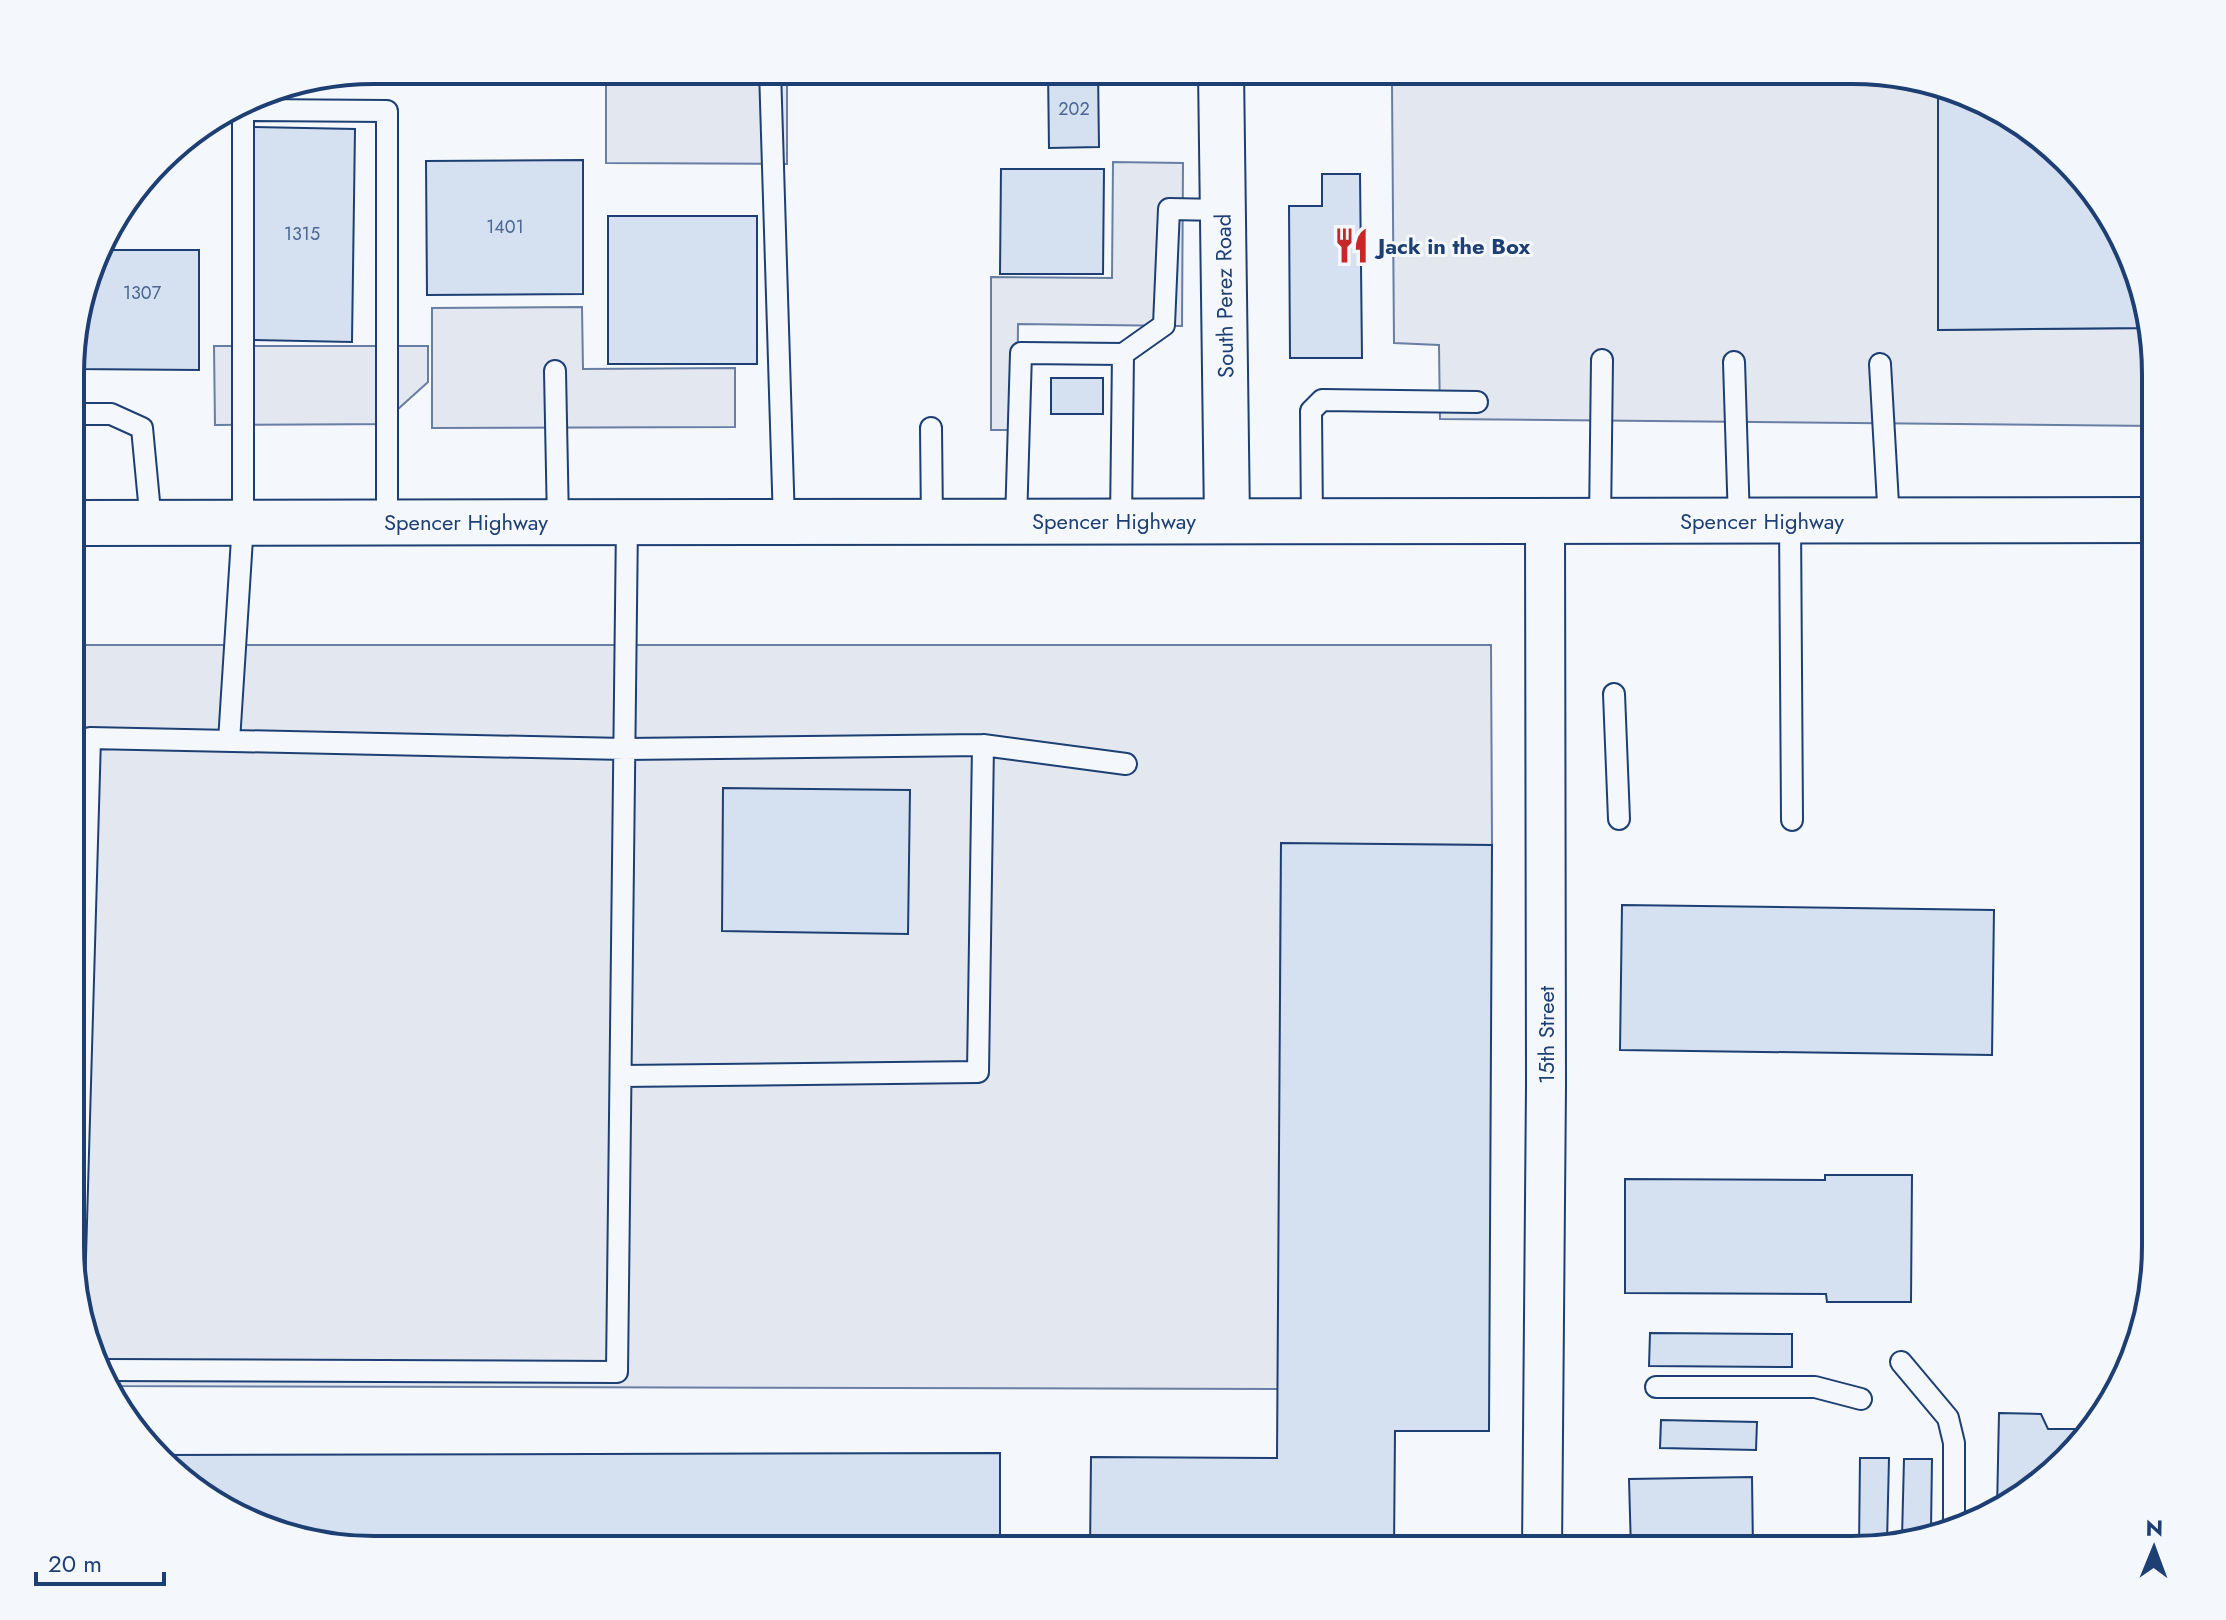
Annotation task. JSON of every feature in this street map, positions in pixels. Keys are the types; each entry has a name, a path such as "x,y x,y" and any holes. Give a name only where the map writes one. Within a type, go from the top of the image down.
{"main road":[{"name":"South Perez Road","path":"1221,84 1227,521"},
{"name":"Spencer Highway","path":"84,523 2142,520"}],"street":[{"name":"15th Street","path":"1542,1536 1546,1101 1545,521"}],"lane":[{"path":"770,84 784,522"},
{"path":"254,110 387,111 387,523"},
{"path":"229,741 243,523 243,116"},
{"path":"1016,522 1021,353 1123,354 1164,325 1169,209 1223,210"},
{"path":"1121,521 1123,354"},
{"path":"1600,521 1602,360"},
{"path":"1734,362 1739,521"},
{"path":"1880,364 1889,521"},
{"path":"555,371 558,522"},
{"path":"1312,521 1311,411 1322,400 1477,402"},
{"path":"84,414 111,414 142,428 151,523"},
{"path":"931,428 932,522"},
{"path":"1790,520 1792,820"},
{"path":"112,1370 617,1372 627,523"},
{"path":"1614,694 1619,819"},
{"path":"84,945 90,738 625,749 983,745 1126,764"},
{"path":"621,1076 978,1072 983,745"},
{"path":"1901,1362 1948,1418 1954,1443 1954,1518"},
{"path":"1656,1387 1815,1387 1861,1399"}],"shaded area":[{"path":"606,84 787,84 787,164 606,163"},
{"path":"1269,84 1852,84 1890,86 1938,97 1938,330 2138,328 2142,426 1440,419 1439,345 1394,343 1392,85"},
{"path":"1113,162 1183,163 1182,326 1018,324 1017,430 991,430 991,277 1112,278"},
{"path":"582,307 583,369 735,368 735,427 432,428 432,308"},
{"path":"214,346 428,346 428,382 397,410 397,424 215,425"},
{"path":"84,645 1491,645 1492,845 1281,844 1279,1389 120,1386 106,1357 94,1321 86,1284 84,1246"}],"building":[{"path":"1048,84 1098,84 1099,147 1049,148"},
{"path":"1938,97 1980,114 2013,133 2043,156 2070,183 2103,229 2120,263 2138,328 1938,330"},
{"path":"253,127 355,129 352,342 249,340"},
{"path":"583,160 583,294 427,295 426,161"},
{"path":"1001,169 1104,169 1103,274 1000,274"},
{"path":"1322,174 1360,174 1362,358 1290,358 1289,206 1322,206"},
{"path":"608,216 757,216 757,364 608,364"},
{"path":"112,250 199,250 199,370 84,369 86,336 94,299"},
{"path":"1051,378 1103,378 1103,414 1051,414"},
{"path":"723,788 910,790 908,934 722,931"},
{"path":"1281,843 1492,845 1489,1431 1395,1431 1394,1536 1090,1536 1091,1457 1277,1458"},
{"path":"1622,905 1994,910 1992,1055 1620,1050"},
{"path":"1825,1175 1912,1175 1911,1302 1827,1302 1826,1294 1625,1293 1625,1179 1825,1180"},
{"path":"1650,1333 1792,1334 1792,1367 1649,1366"},
{"path":"1999,1413 2041,1414 2048,1429 2076,1429 2043,1464 1997,1497"},
{"path":"1661,1420 1757,1422 1756,1450 1660,1448"},
{"path":"1000,1453 1000,1536 336,1534 281,1521 246,1506 213,1487 173,1455"},
{"path":"1860,1458 1889,1458 1887,1534 1859,1536"},
{"path":"1904,1459 1932,1459 1931,1525 1902,1531"},
{"path":"1752,1477 1753,1536 1631,1536 1629,1479"}],"place":[{"name":"Jack in the Box","path":"1352,246"}]}
